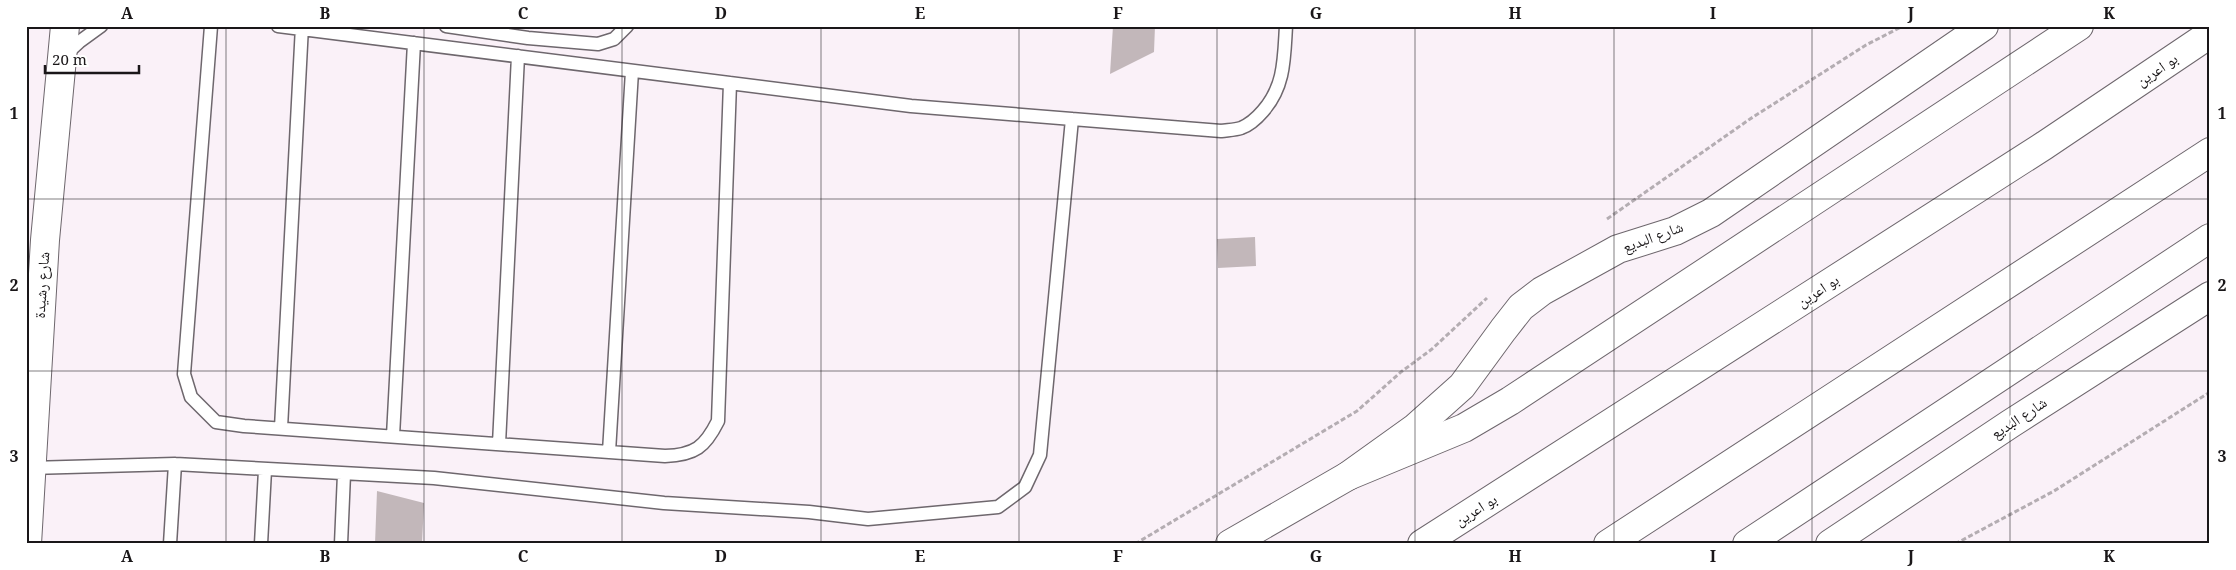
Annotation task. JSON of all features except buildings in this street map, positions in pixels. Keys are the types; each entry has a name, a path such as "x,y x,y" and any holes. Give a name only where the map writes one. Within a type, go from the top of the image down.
{"main road":[{"name":"شارع رشيدة","path":"27,544 45,240 65,26"},
{"name":"شارع البديع","path":"1348,476 1415,428 1462,386 1515,315 1542,291 1618,249 1674,231 1711,213 1984,26"},
{"path":"1230,544 1348,476 1464,428 1502,405 2079,26"},
{"name":"بو اعرين","path":"1422,544 2045,146 2210,34"},
{"path":"1608,544 2210,152"},
{"path":"1747,544 2210,238"},
{"name":"شارع البديع","path":"1830,544 2010,424 2210,296"}],"lane":[{"path":"62,58 79,42 101,26"},
{"path":"211,26 184,374 191,397 216,422 610,452 682,456 698,449 710,438 718,421 730,83"},
{"path":"278,26 911,106 1221,131 1241,128 1258,117 1272,102 1279,88 1284,70 1286,26"},
{"path":"446,26 529,32 598,44 614,38 627,26"},
{"path":"281,428 302,28"},
{"path":"393,436 414,43"},
{"path":"499,444 518,56"},
{"path":"610,452 632,71"},
{"path":"30,468 175,464 434,478 664,503 809,512 868,519 998,508 1025,487 1040,455 1072,119"},
{"path":"170,544 175,464"},
{"path":"261,544 265,470"},
{"path":"341,544 344,474"}],"path":[{"path":"1955,544 2054,491 2210,392"}]}
